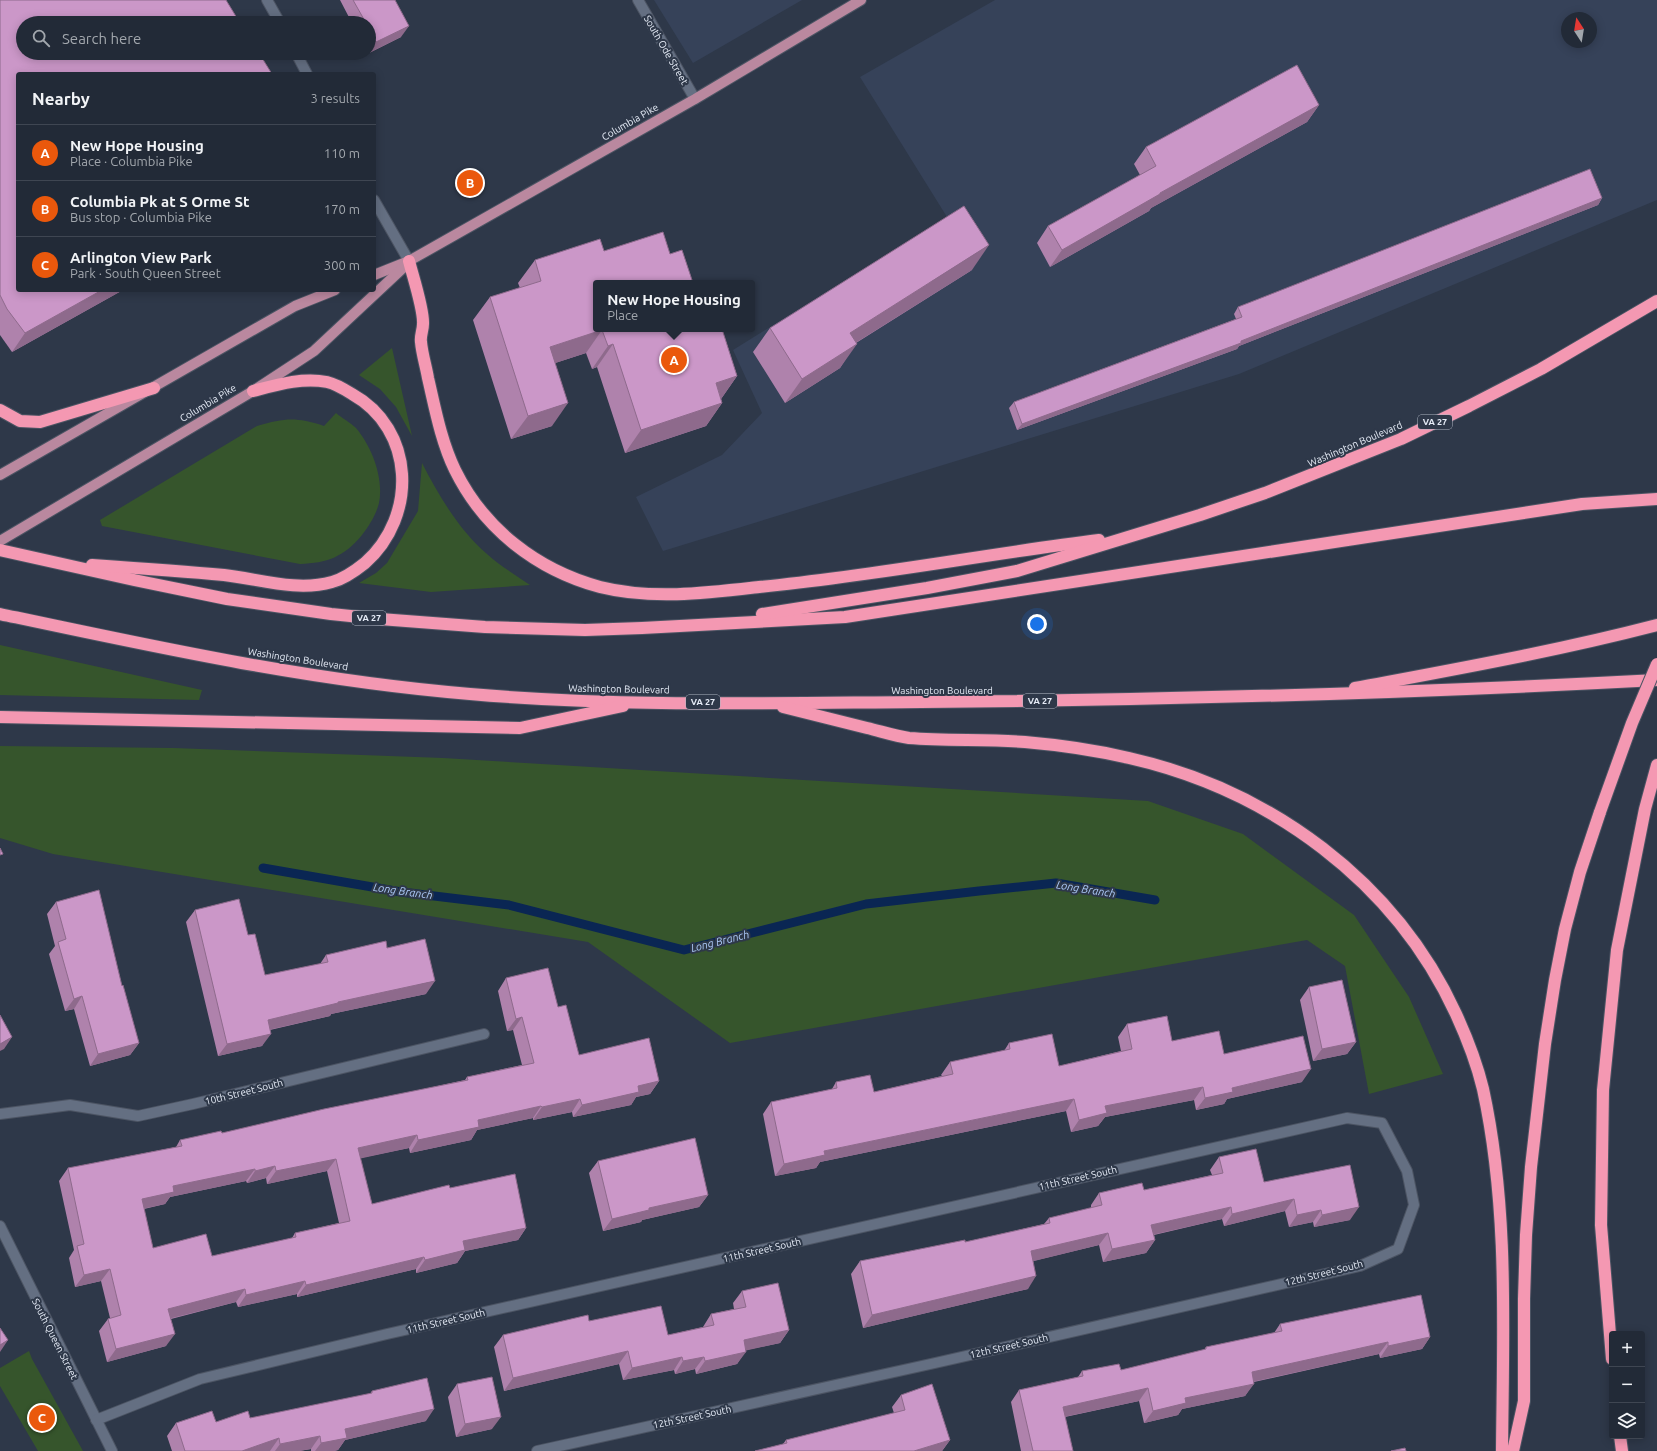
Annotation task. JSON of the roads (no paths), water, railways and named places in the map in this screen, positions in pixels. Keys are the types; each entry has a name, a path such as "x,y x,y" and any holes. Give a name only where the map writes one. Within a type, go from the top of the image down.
{"highway":[{"path":"410,261 423,323 420,340 438,418 454,468 479,509 497,530 532,558 553,570 577,580 626,592 677,595 703,593 806,583 1010,551 1134,535"},
{"name":"Washington Boulevard","path":"1134,535 1265,493 1401,439 1541,369 1657,301"},
{"path":"47,561 226,575 306,585 321,585 334,582 349,575 362,566 374,555 385,540 394,525 398,510 402,481 401,466 396,445 387,425 367,403 327,382 282,383 253,390"},
{"path":"0,410 20,421 40,422 154,388"},
{"path":"695,624 845,616 1582,504 1657,499"},
{"name":"VA 27","path":"0,550 227,599 380,620 536,629 642,628 695,624 927,588 1017,571 1134,535"},
{"name":"Washington Boulevard","path":"0,614 193,654 363,682 468,694 642,702 764,703 1101,700 1316,695"},
{"name":"VA 27","path":"1316,695 1513,658 1608,638 1657,625"},
{"path":"1513,1451 1524,1401 1524,1299 1526,1235 1531,1167 1545,1044 1555,980 1565,929 1580,872 1627,735 1657,664"},
{"path":"1316,695 1518,688 1657,680"},
{"path":"0,717 520,728 642,702"},
{"path":"764,703 906,738 1026,742 1097,751 1131,758 1200,779 1235,793 1298,830 1328,851 1384,904 1409,935 1447,995 1472,1054 1482,1087 1495,1166 1500,1209 1503,1300 1502,1451"},
{"path":"1610,1331 1601,1225 1603,1090 1617,950 1645,809 1657,765"},
{"path":"1620,1439 1622,1451"}],"main road":[{"name":"Columbia Pike","path":"376,274 410,261 695,99 861,0"},
{"name":"Columbia Pike","path":"0,541 253,390 314,351 410,261"},
{"path":"0,475 295,306 330,292"}],"street":[{"path":"267,0 276,16"},
{"name":"South Ode Street","path":"638,0 695,99"},
{"path":"300,60 306,72"},
{"path":"376,203 410,261"},
{"name":"10th Street South","path":"0,1114 70,1105 138,1116 484,1034"},
{"name":"11th Street South","path":"96,1420 200,1379 387,1334 1347,1118 1382,1123 1407,1171"},
{"name":"12th Street South","path":"537,1451 927,1365 1360,1266 1398,1249 1414,1205 1407,1171"},
{"name":"South Queen Street","path":"0,1226 112,1451"}],"waterway":[{"name":"Long Branch","path":"263,868 401,892 509,905 684,950 866,904 979,891 1056,883 1155,900"}],"place":[{"name":"Columbia Pk at S Orme St","path":"470,183"},
{"name":"New Hope Housing","path":"674,360"},
{"name":"Arlington View Park","path":"42,1418"}]}
